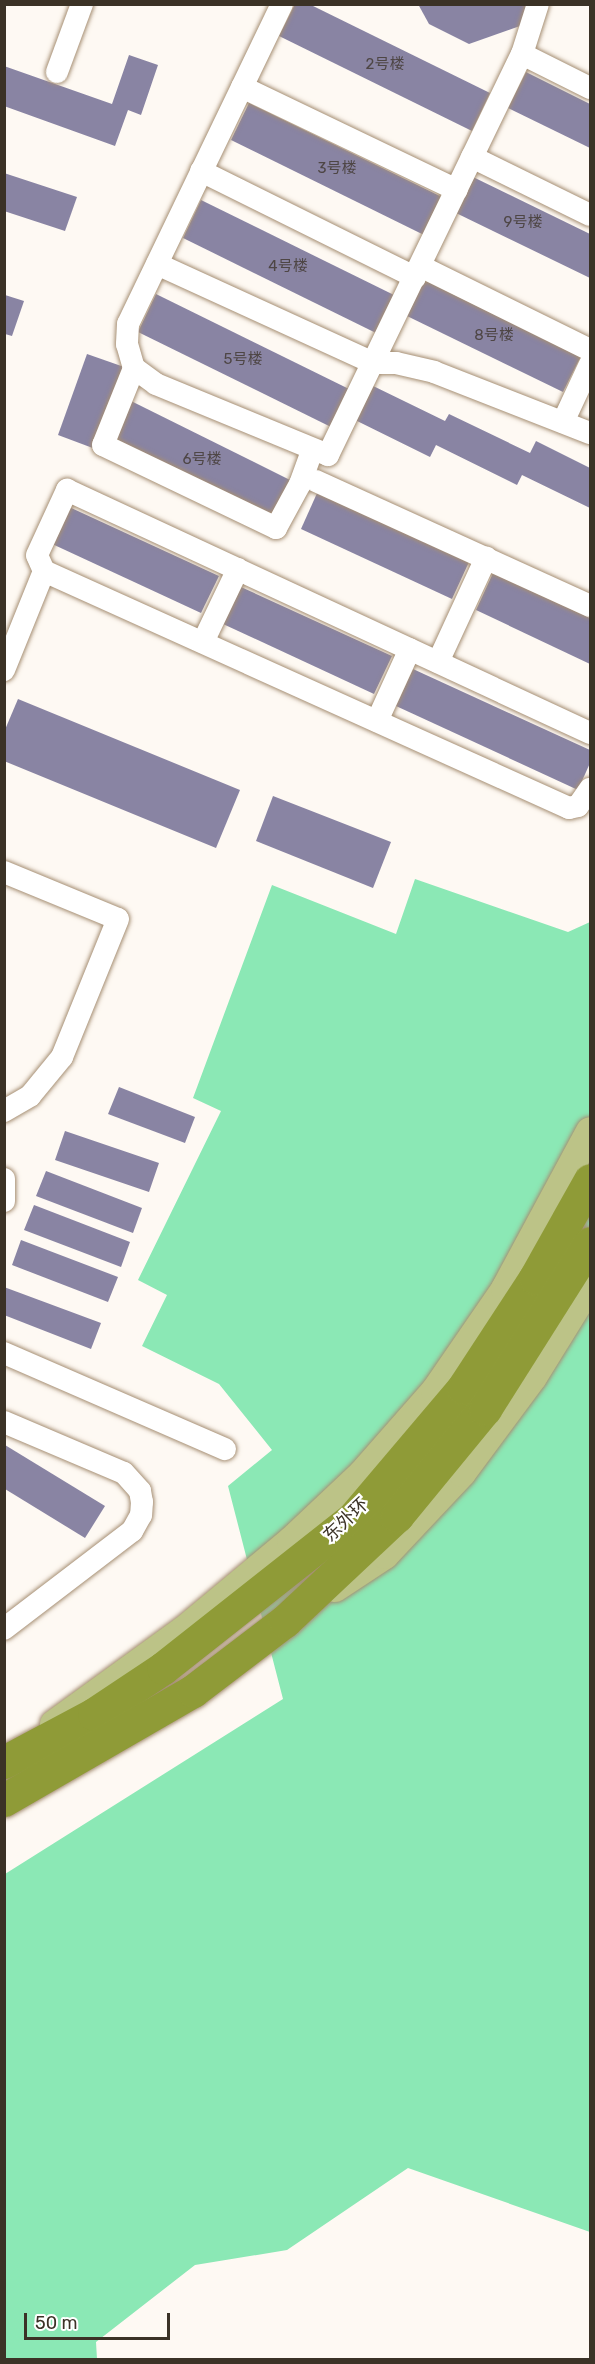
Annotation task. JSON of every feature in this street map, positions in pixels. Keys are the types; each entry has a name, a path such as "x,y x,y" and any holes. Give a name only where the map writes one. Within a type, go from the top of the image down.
{"highway":[{"name":"东外环","path":"4,1761 94,1714 163,1668 352,1518 462,1388 535,1278 591,1180"},
{"name":"东外环","path":"4,1800 193,1692 285,1621 397,1516 485,1409 591,1243"}],"main road":[{"path":"4,1761 184,1630 291,1541 362,1474 435,1391 505,1289 591,1131"},
{"path":"285,1621 385,1555 462,1473 533,1377 591,1285"}],"street":[{"path":"57,72 82,4"},
{"path":"282,4 128,324 127,344 134,368 156,384 328,455 522,54 537,4"},
{"path":"522,54 591,88"},
{"path":"242,87 457,190"},
{"path":"472,158 591,215"},
{"path":"201,171 591,350"},
{"path":"157,264 373,363 396,363 434,372 591,433"},
{"path":"563,422 591,364"},
{"path":"134,368 103,445 276,528 300,484 313,449"},
{"path":"316,481 591,606"},
{"path":"591,733 67,490 37,555 44,571 568,808 578,806 591,789"},
{"path":"438,662 486,558"},
{"path":"203,642 238,569"},
{"path":"4,670 44,571"},
{"path":"377,721 410,649"},
{"path":"4,872 118,919 62,1057 30,1096 4,1111"},
{"path":"4,1179 4,1201"},
{"path":"4,1353 225,1449"},
{"path":"4,1422 123,1473 140,1491 142,1502 141,1515 132,1531 4,1629"}],"green space":[{"path":"415,879 568,932 590,922 590,2232 408,2168 287,2250 195,2265 96,2342 97,2359 5,2360 5,1874 283,1699 228,1486 272,1450 219,1384 142,1346 167,1295 138,1280 221,1111 193,1098 272,885 396,934"}],"building":[{"path":"295,4 309,4 490,93 472,131 279,36"},
{"path":"418,4 530,4 520,26 469,44 429,24"},
{"path":"129,55 158,65 141,115 128,110 115,146 4,106 4,66 112,104"},
{"path":"526,72 590,104 590,148 508,108"},
{"path":"249,103 442,197 424,235 231,140"},
{"path":"4,173 77,197 65,231 4,211"},
{"path":"473,177 590,234 590,278 456,213"},
{"path":"201,200 394,295 376,333 183,238"},
{"path":"424,280 581,356 563,392 407,316"},
{"path":"156,294 349,389 331,427 138,332"},
{"path":"5,295 24,301 12,336 5,334"},
{"path":"87,354 127,368 98,450 58,435"},
{"path":"367,383 445,421 449,414 530,453 536,441 590,468 590,508 522,475 517,485 436,445 430,457 351,418"},
{"path":"127,399 296,483 276,522 108,438"},
{"path":"318,491 469,562 452,599 301,529"},
{"path":"67,506 219,576 201,613 50,543"},
{"path":"493,573 590,618 590,664 476,610"},
{"path":"241,587 392,656 374,694 223,624"},
{"path":"413,669 590,750 590,763 578,790 396,706"},
{"path":"18,699 240,790 216,848 4,761 4,732"},
{"path":"273,796 391,842 373,888 256,841"},
{"path":"119,1087 195,1117 185,1143 108,1114"},
{"path":"65,1131 159,1163 149,1192 55,1160"},
{"path":"46,1171 142,1208 133,1233 36,1196"},
{"path":"34,1205 130,1242 121,1267 24,1230"},
{"path":"21,1240 118,1277 108,1302 12,1265"},
{"path":"4,1287 101,1323 91,1349 4,1315"},
{"path":"5,1445 105,1506 85,1538 5,1489"}]}
